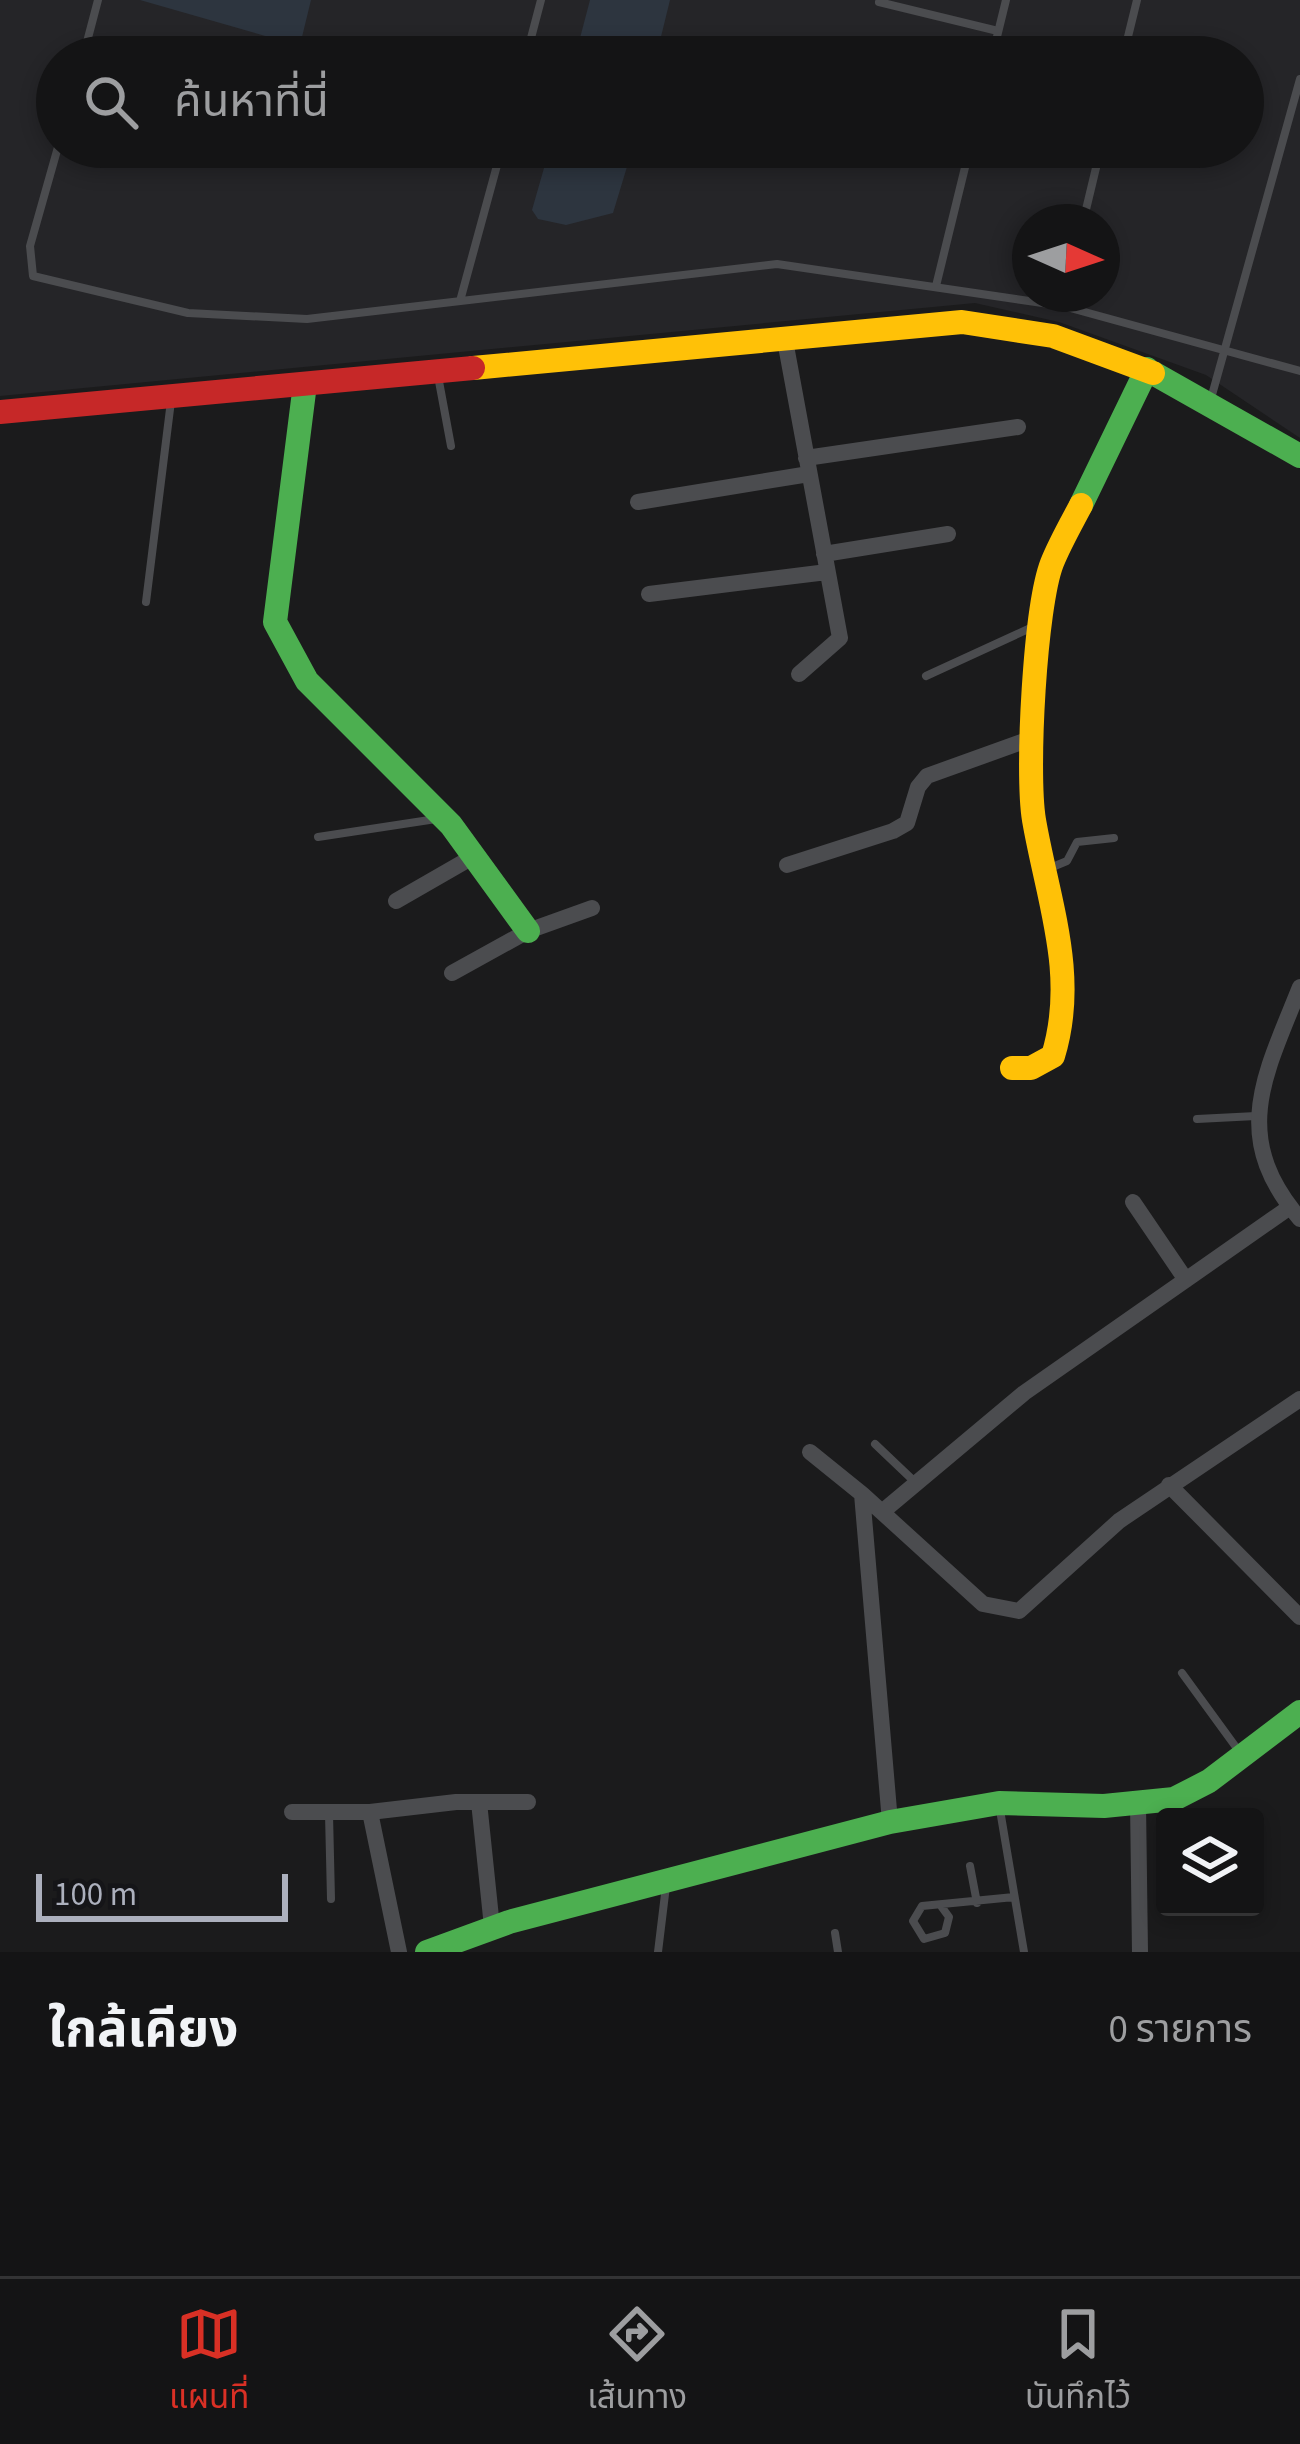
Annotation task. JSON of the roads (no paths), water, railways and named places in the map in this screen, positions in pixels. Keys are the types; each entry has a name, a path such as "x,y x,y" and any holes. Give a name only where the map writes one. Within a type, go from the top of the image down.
{"street":[{"path":"0,412 784,335 989,323 1054,337 1147,369 1210,400 1300,456"},
{"path":"784,335 840,638 799,674"},
{"path":"1012,1068 1043,1064 1062,1037 1065,969 1033,815 1030,739 1050,567 1147,369"},
{"path":"305,384 275,622 286,656 309,687 442,815 476,855 528,932"},
{"path":"638,502 1018,427"},
{"path":"649,594 826,563 948,534"},
{"path":"787,865 893,831 908,823 918,787 927,776 1030,739"},
{"path":"396,901 476,855"},
{"path":"452,974 528,932 592,908"},
{"path":"882,1512 1024,1393 1186,1280 1295,1213 1267,1169 1258,1116 1260,1086 1300,987"},
{"path":"1133,1202 1186,1280"},
{"path":"810,1453 983,1604 1013,1612 1026,1608 1119,1521 1300,1399"},
{"path":"1169,1485 1300,1617"},
{"path":"862,1494 890,1822"},
{"path":"427,1952 492,1928 890,1822 999,1803 1138,1803 1184,1796 1300,1712"},
{"path":"479,1802 492,1928"},
{"path":"292,1812 527,1802"},
{"path":"1138,1803 1140,1952"},
{"path":"370,1812 400,1952"}],"lane":[{"path":"89,36 98,0"},
{"path":"532,36 541,0"},
{"path":"997,36 1006,0"},
{"path":"1128,36 1137,0"},
{"path":"879,2 998,31"},
{"path":"1210,400 1300,79"},
{"path":"52,168 30,246 30,270 42,280 188,313 308,319 777,265 1012,298"},
{"path":"460,301 496,168"},
{"path":"936,286 965,168"},
{"path":"1087,204 1096,168"},
{"path":"1083,312 1226,355 1300,371"},
{"path":"437,369 451,446"},
{"path":"146,602 172,397"},
{"path":"926,676 1043,621"},
{"path":"318,836 370,825 427,825 442,815"},
{"path":"1043,871 1067,861 1077,842 1114,838"},
{"path":"1197,1120 1258,1116"},
{"path":"875,1444 916,1484"},
{"path":"1182,1673 1242,1756"},
{"path":"999,1803 1024,1952"},
{"path":"329,1813 331,1899"},
{"path":"970,1866 977,1903"},
{"path":"658,1952 667,1879"},
{"path":"941,1906 949,1917 945,1933 924,1939 915,1930 915,1914 931,1904 1014,1897"},
{"path":"835,1933 838,1952"}]}
